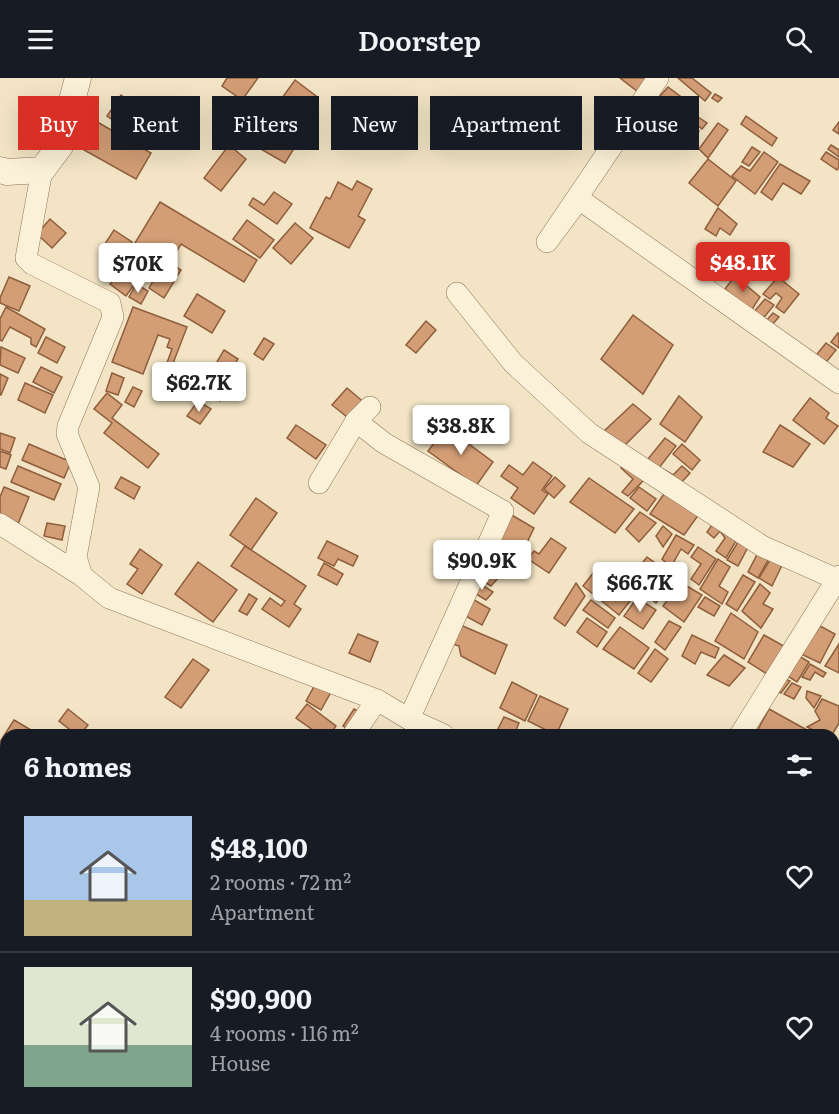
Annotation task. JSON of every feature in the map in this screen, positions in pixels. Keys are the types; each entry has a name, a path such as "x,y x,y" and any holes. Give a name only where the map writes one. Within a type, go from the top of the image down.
{"street":[{"path":"78,78 60,146 42,170 26,258 32,264 110,303 113,317 68,426 67,435 89,487 76,557 82,576"},
{"path":"658,78 547,242 579,199 839,383"},
{"path":"0,170 7,172 42,170"},
{"path":"457,292 513,363 589,434 762,546 838,577 744,729"},
{"path":"319,483 363,414 384,443 503,511 410,719"},
{"path":"0,524 82,576 109,598 377,700 431,729"},
{"path":"357,729 377,700"}],"building":[{"path":"227,78 258,78 245,96 236,96 222,86"},
{"path":"620,78 647,78 642,95"},
{"path":"678,78 692,78 711,93 705,101"},
{"path":"295,80 316,96 283,96"},
{"path":"668,87 680,96 660,96"},
{"path":"715,94 722,98 718,102 712,98"},
{"path":"746,116 777,138 772,146 741,124"},
{"path":"699,118 707,123 702,129 699,126"},
{"path":"839,122 839,134 833,130"},
{"path":"99,123 111,130 111,150 146,150 151,153 136,179 84,150 99,150"},
{"path":"718,123 728,130 708,158 699,149"},
{"path":"831,145 839,150 839,157 828,149"},
{"path":"752,147 760,152 749,166 742,162"},
{"path":"225,150 235,150 246,159 221,191 204,178"},
{"path":"262,150 293,150 285,163"},
{"path":"764,152 778,162 755,194 732,176 741,166 750,171"},
{"path":"826,152 839,160 837,170 821,159"},
{"path":"708,159 736,181 718,206 689,183"},
{"path":"780,164 810,181 801,194 783,183 772,200 761,192"},
{"path":"357,181 372,189 358,216 365,220 349,248 310,228 326,197 330,199 338,182 352,190"},
{"path":"274,192 292,204 277,224 249,205 253,198 264,205"},
{"path":"160,202 257,260 244,282 181,244 170,263 181,270 164,298 149,288 157,274 144,266 140,271 124,261"},
{"path":"718,208 737,224 730,235 720,228 716,236 705,229"},
{"path":"50,219 66,233 52,248 37,234"},
{"path":"247,220 274,240 260,258 233,239"},
{"path":"295,223 313,238 291,264 273,248"},
{"path":"114,230 132,242 119,262 101,250"},
{"path":"125,263 141,275 126,296 110,284"},
{"path":"735,276 760,297 751,311 725,289"},
{"path":"9,277 30,286 19,311 0,303"},
{"path":"778,277 799,294 784,313 776,307 782,298 776,293 770,299 763,294"},
{"path":"136,284 148,291 141,304 129,297"},
{"path":"197,294 225,311 212,333 184,316"},
{"path":"765,299 774,305 762,320 753,313"},
{"path":"6,307 45,329 36,347 31,344 31,338 10,327 2,341 0,340 0,319"},
{"path":"133,307 187,327 172,366 199,377 195,387 185,383 186,380 164,371 172,349 167,347 170,339 158,335 143,374 112,362"},
{"path":"773,313 779,317 770,327 764,323"},
{"path":"633,315 673,345 643,394 601,359"},
{"path":"426,321 436,330 416,353 406,345"},
{"path":"839,334 839,348 831,342"},
{"path":"46,337 65,347 57,363 38,353"},
{"path":"264,338 274,344 263,360 254,354"},
{"path":"826,343 836,350 823,366 813,359"},
{"path":"1,347 25,358 18,373 0,365"},
{"path":"224,350 238,359 225,380 211,372"},
{"path":"41,367 62,377 54,393 33,382"},
{"path":"112,373 124,378 118,395 106,391"},
{"path":"0,374 8,378 1,395 0,395"},
{"path":"214,377 230,388 220,401 204,390"},
{"path":"25,383 53,395 45,413 18,400"},
{"path":"133,387 142,391 134,407 125,402"},
{"path":"347,388 366,404 352,421 332,405"},
{"path":"107,393 122,405 112,418 159,454 148,468 104,433 112,423 94,409"},
{"path":"679,396 702,417 685,442 660,424"},
{"path":"810,398 829,413 826,418 838,426 824,444 793,420"},
{"path":"198,401 211,409 200,424 187,416"},
{"path":"633,404 651,419 622,448 603,432"},
{"path":"296,425 326,445 316,459 287,438"},
{"path":"780,425 810,444 793,467 763,452"},
{"path":"446,427 493,462 476,486 428,451"},
{"path":"0,433 15,438 10,453 0,449"},
{"path":"665,438 676,446 655,473 643,465"},
{"path":"29,444 71,462 64,478 22,460"},
{"path":"682,444 700,460 692,470 673,454"},
{"path":"0,451 11,455 6,469 0,467"},
{"path":"628,461 649,475 628,496 622,492 633,479 621,468"},
{"path":"533,462 552,476 542,490 548,494 534,514 511,498 518,488 501,476 509,465 523,475"},
{"path":"18,466 61,484 54,500 11,482"},
{"path":"682,466 690,473 677,487 663,469 673,475"},
{"path":"121,477 140,487 134,499 115,488"},
{"path":"555,477 565,486 554,498 544,489"},
{"path":"589,478 634,509 615,533 570,502"},
{"path":"4,487 29,497 18,524 0,516 0,497"},
{"path":"639,487 656,499 647,511 630,498"},
{"path":"668,488 702,510 684,535 650,514"},
{"path":"256,498 277,513 251,550 230,535"},
{"path":"640,512 656,523 639,542 626,529"},
{"path":"510,514 534,528 522,553 498,540"},
{"path":"716,519 740,534 726,558 716,551 725,538 720,531 714,538 707,532"},
{"path":"47,523 65,526 62,540 44,536"},
{"path":"663,526 672,534 663,547 656,536"},
{"path":"676,535 694,545 688,554 681,549 671,567 662,559"},
{"path":"741,537 747,549 738,566 727,560"},
{"path":"551,538 566,548 549,573 528,559 534,551 539,554"},
{"path":"327,541 358,556 353,566 338,559 334,566 318,558"},
{"path":"494,545 517,559 510,569 496,558 492,563 487,557"},
{"path":"245,546 306,586 294,604 301,609 289,627 262,609 270,598 281,606 285,601 231,566"},
{"path":"698,547 716,559 699,585 691,579 701,564 691,557"},
{"path":"140,549 162,565 142,594 127,584 138,569 130,564"},
{"path":"760,549 772,553 758,578 748,572"},
{"path":"773,555 784,561 772,586 759,578"},
{"path":"647,557 675,577 656,603 628,581"},
{"path":"718,559 730,567 719,586 728,592 722,604 700,589"},
{"path":"198,562 237,590 213,622 175,594"},
{"path":"324,563 343,574 337,585 318,575"},
{"path":"500,567 509,573 505,578 496,572"},
{"path":"598,567 633,597 619,615 583,586"},
{"path":"485,568 498,578 491,586 478,578"},
{"path":"743,575 755,582 737,611 726,604"},
{"path":"477,582 493,592 486,600 471,591"},
{"path":"680,582 702,595 684,622 663,606"},
{"path":"576,583 585,596 565,626 554,618"},
{"path":"760,584 770,593 763,604 773,609 761,628 742,611"},
{"path":"249,594 257,599 247,615 239,611"},
{"path":"469,597 490,609 482,625 460,613"},
{"path":"705,597 720,606 714,616 698,607"},
{"path":"637,598 656,610 643,629 624,616"},
{"path":"591,600 615,618 608,628 583,610"},
{"path":"731,613 758,632 744,659 715,641"},
{"path":"587,618 607,632 597,647 577,632"},
{"path":"669,621 681,627 665,650 655,642"},
{"path":"458,624 507,645 495,674 461,656 459,646 450,643"},
{"path":"820,626 835,634 820,663 801,654"},
{"path":"620,627 649,648 634,669 603,649"},
{"path":"358,634 378,642 370,662 349,653"},
{"path":"692,635 719,648 715,658 701,652 695,664 682,656"},
{"path":"764,635 789,649 770,676 748,662"},
{"path":"839,644 839,673 825,666"},
{"path":"655,649 668,659 651,682 638,673"},
{"path":"796,654 809,662 797,682 783,673"},
{"path":"724,655 745,668 729,686 707,675"},
{"path":"193,659 209,670 181,708 165,697"},
{"path":"810,664 826,673 823,677 815,672 810,680 802,677"},
{"path":"781,677 790,681 781,693 773,689"},
{"path":"512,682 537,695 525,721 500,708"},
{"path":"316,683 331,692 321,710 306,701"},
{"path":"792,683 801,687 794,699 784,694"},
{"path":"807,691 821,696 814,708 806,698"},
{"path":"540,696 568,709 559,729 544,729 528,721"},
{"path":"822,699 839,706 839,723 836,729 807,727 820,720 815,711"},
{"path":"307,704 336,726 334,729 312,729 296,718"},
{"path":"68,709 88,725 85,729 69,729 59,721"},
{"path":"354,709 364,715 355,729 343,726"},
{"path":"769,709 805,729 758,729"},
{"path":"504,717 519,723 516,729 498,729"},
{"path":"14,720 29,729 8,729"}]}
